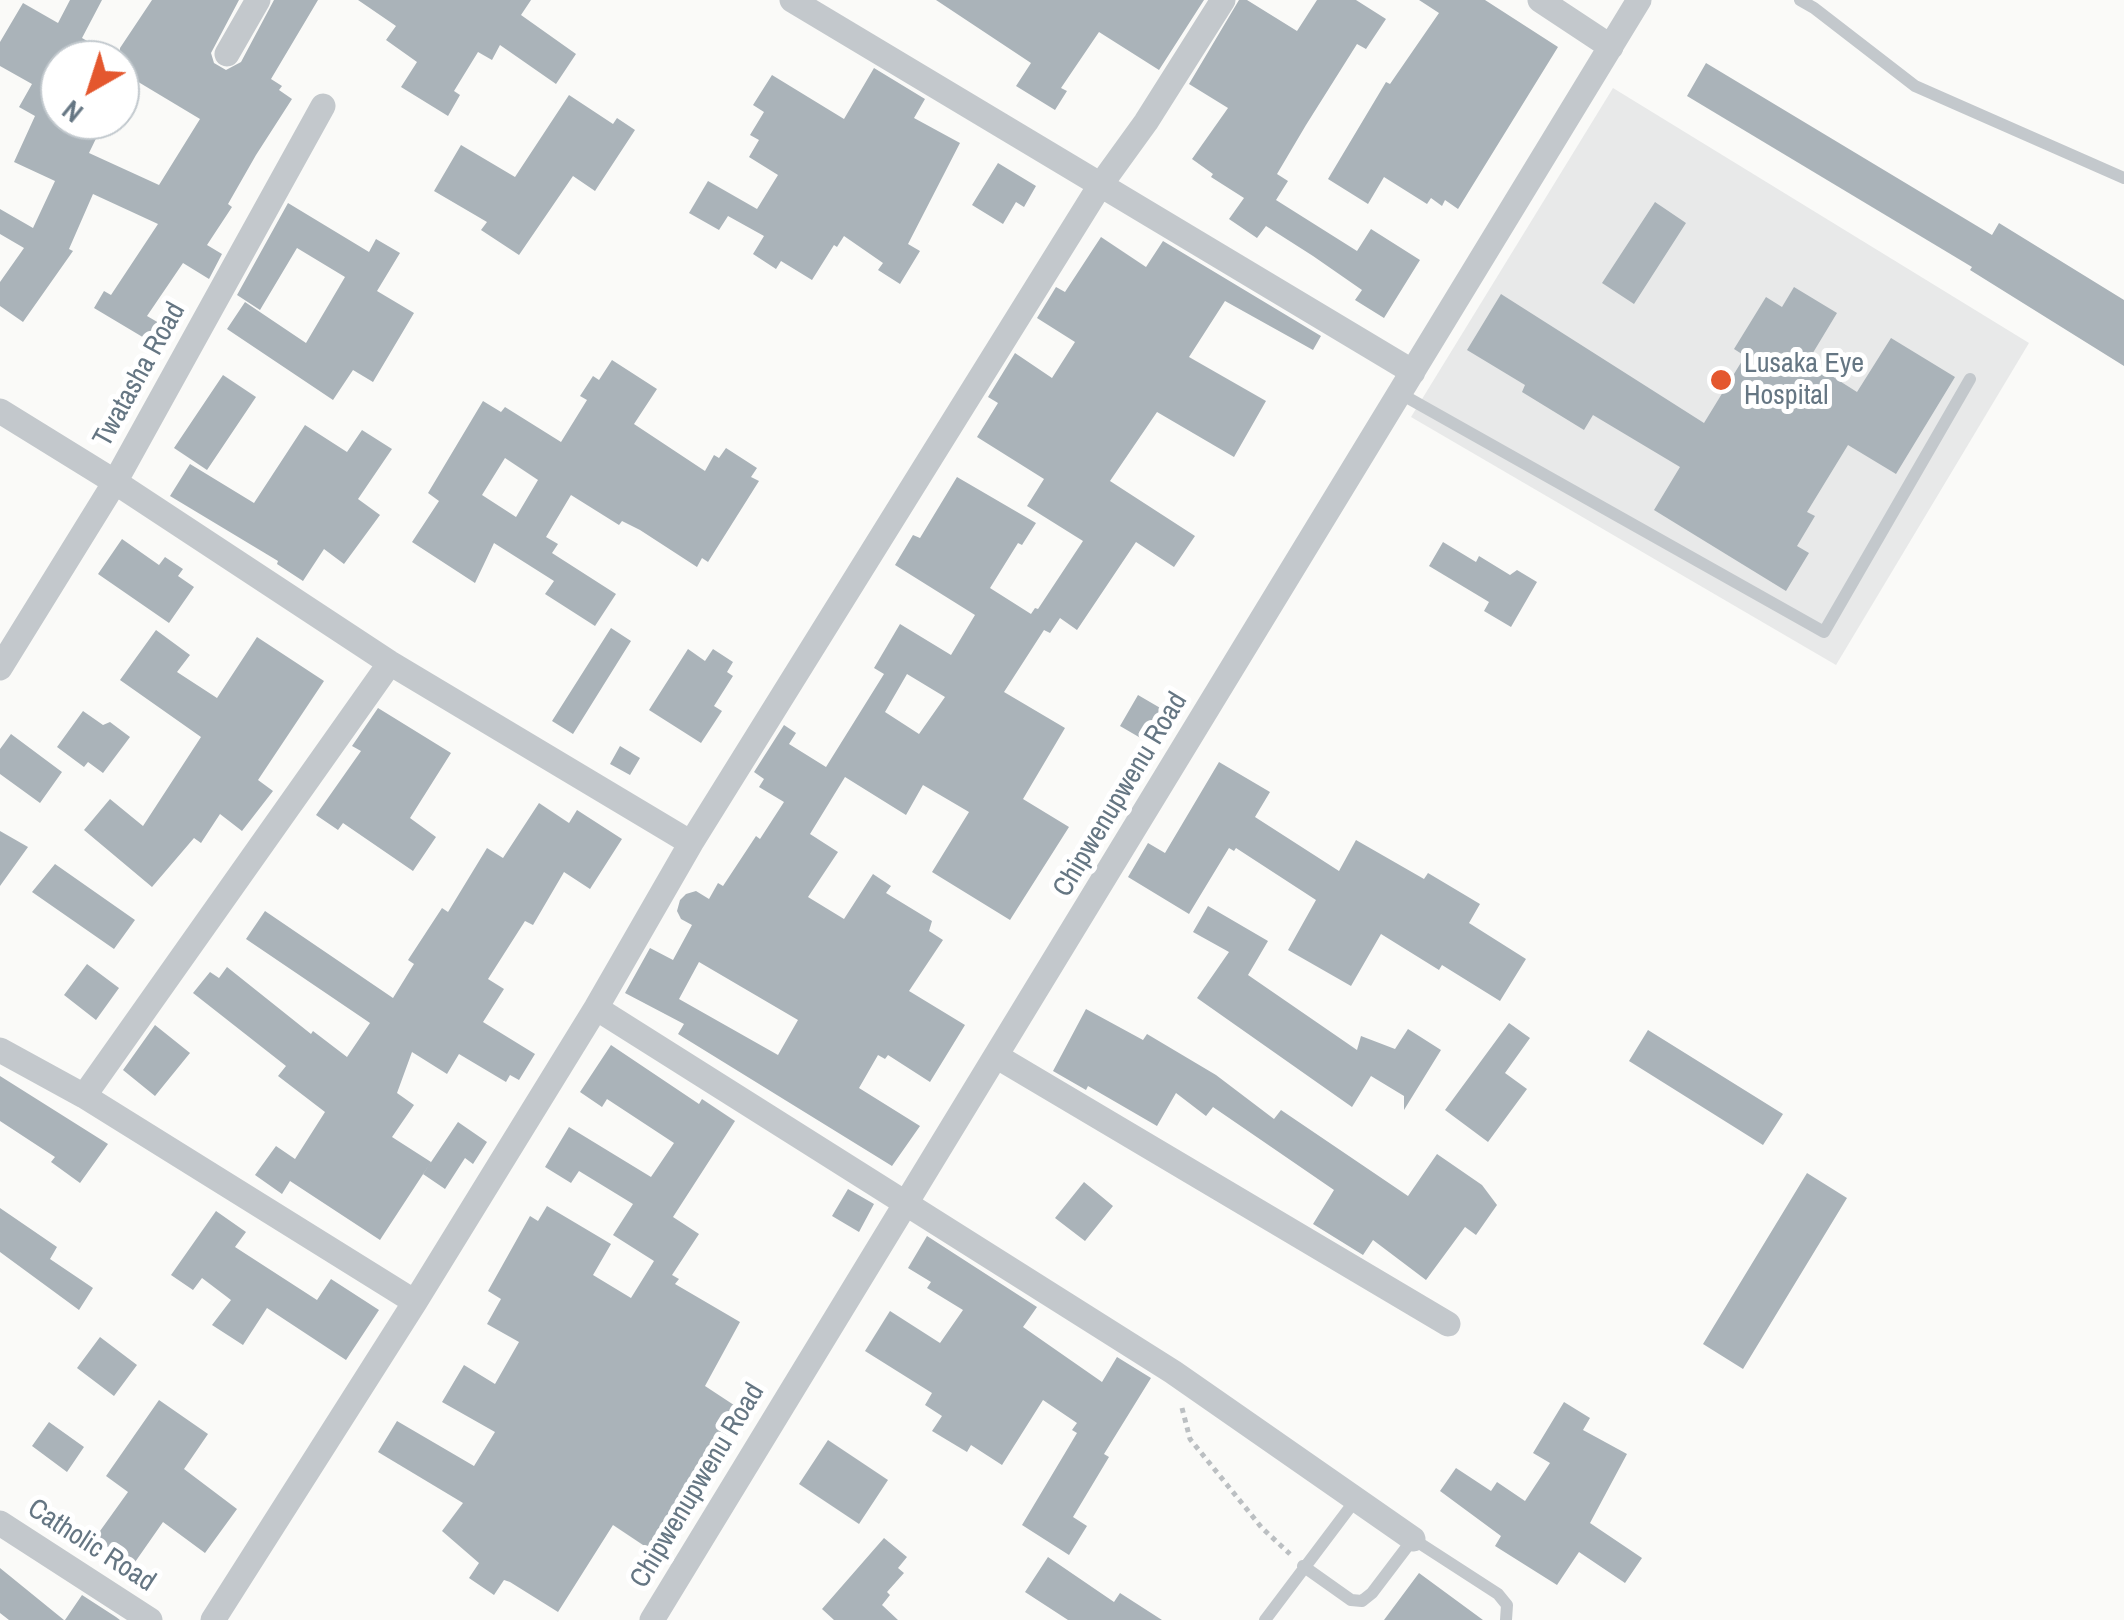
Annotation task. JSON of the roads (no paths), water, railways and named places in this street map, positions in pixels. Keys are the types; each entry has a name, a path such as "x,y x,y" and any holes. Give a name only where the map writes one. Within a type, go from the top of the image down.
{"street":[{"path":"227,54 258,0"},
{"path":"792,0 1099,187 1407,383"},
{"path":"213,1620 415,1302 596,1008 691,843 1099,187 1146,122 1223,0"},
{"path":"1540,0 1611,48"},
{"name":"Chipwenupwenu Road","path":"652,1620 1639,0"},
{"name":"Twatasha Road","path":"0,668 115,482 324,106"},
{"path":"0,412 115,482 390,663 691,843"},
{"path":"84,1096 390,663"},
{"path":"596,1008 1173,1372 1412,1539"},
{"path":"0,1050 84,1096 415,1302"},
{"path":"996,1056 1448,1324"},
{"name":"Catholic Road","path":"1,1526 150,1620"}],"lane":[{"path":"1800,0 1915,86 2124,178"},
{"path":"1407,383 1824,632 1970,380"},
{"path":"1264,1620 1357,1498"},
{"path":"1304,1566 1351,1600 1362,1601 1412,1539 1498,1594 1506,1605 1506,1620"}],"place":[{"name":"Lusaka Eye Hospital","path":"1721,380"}]}
